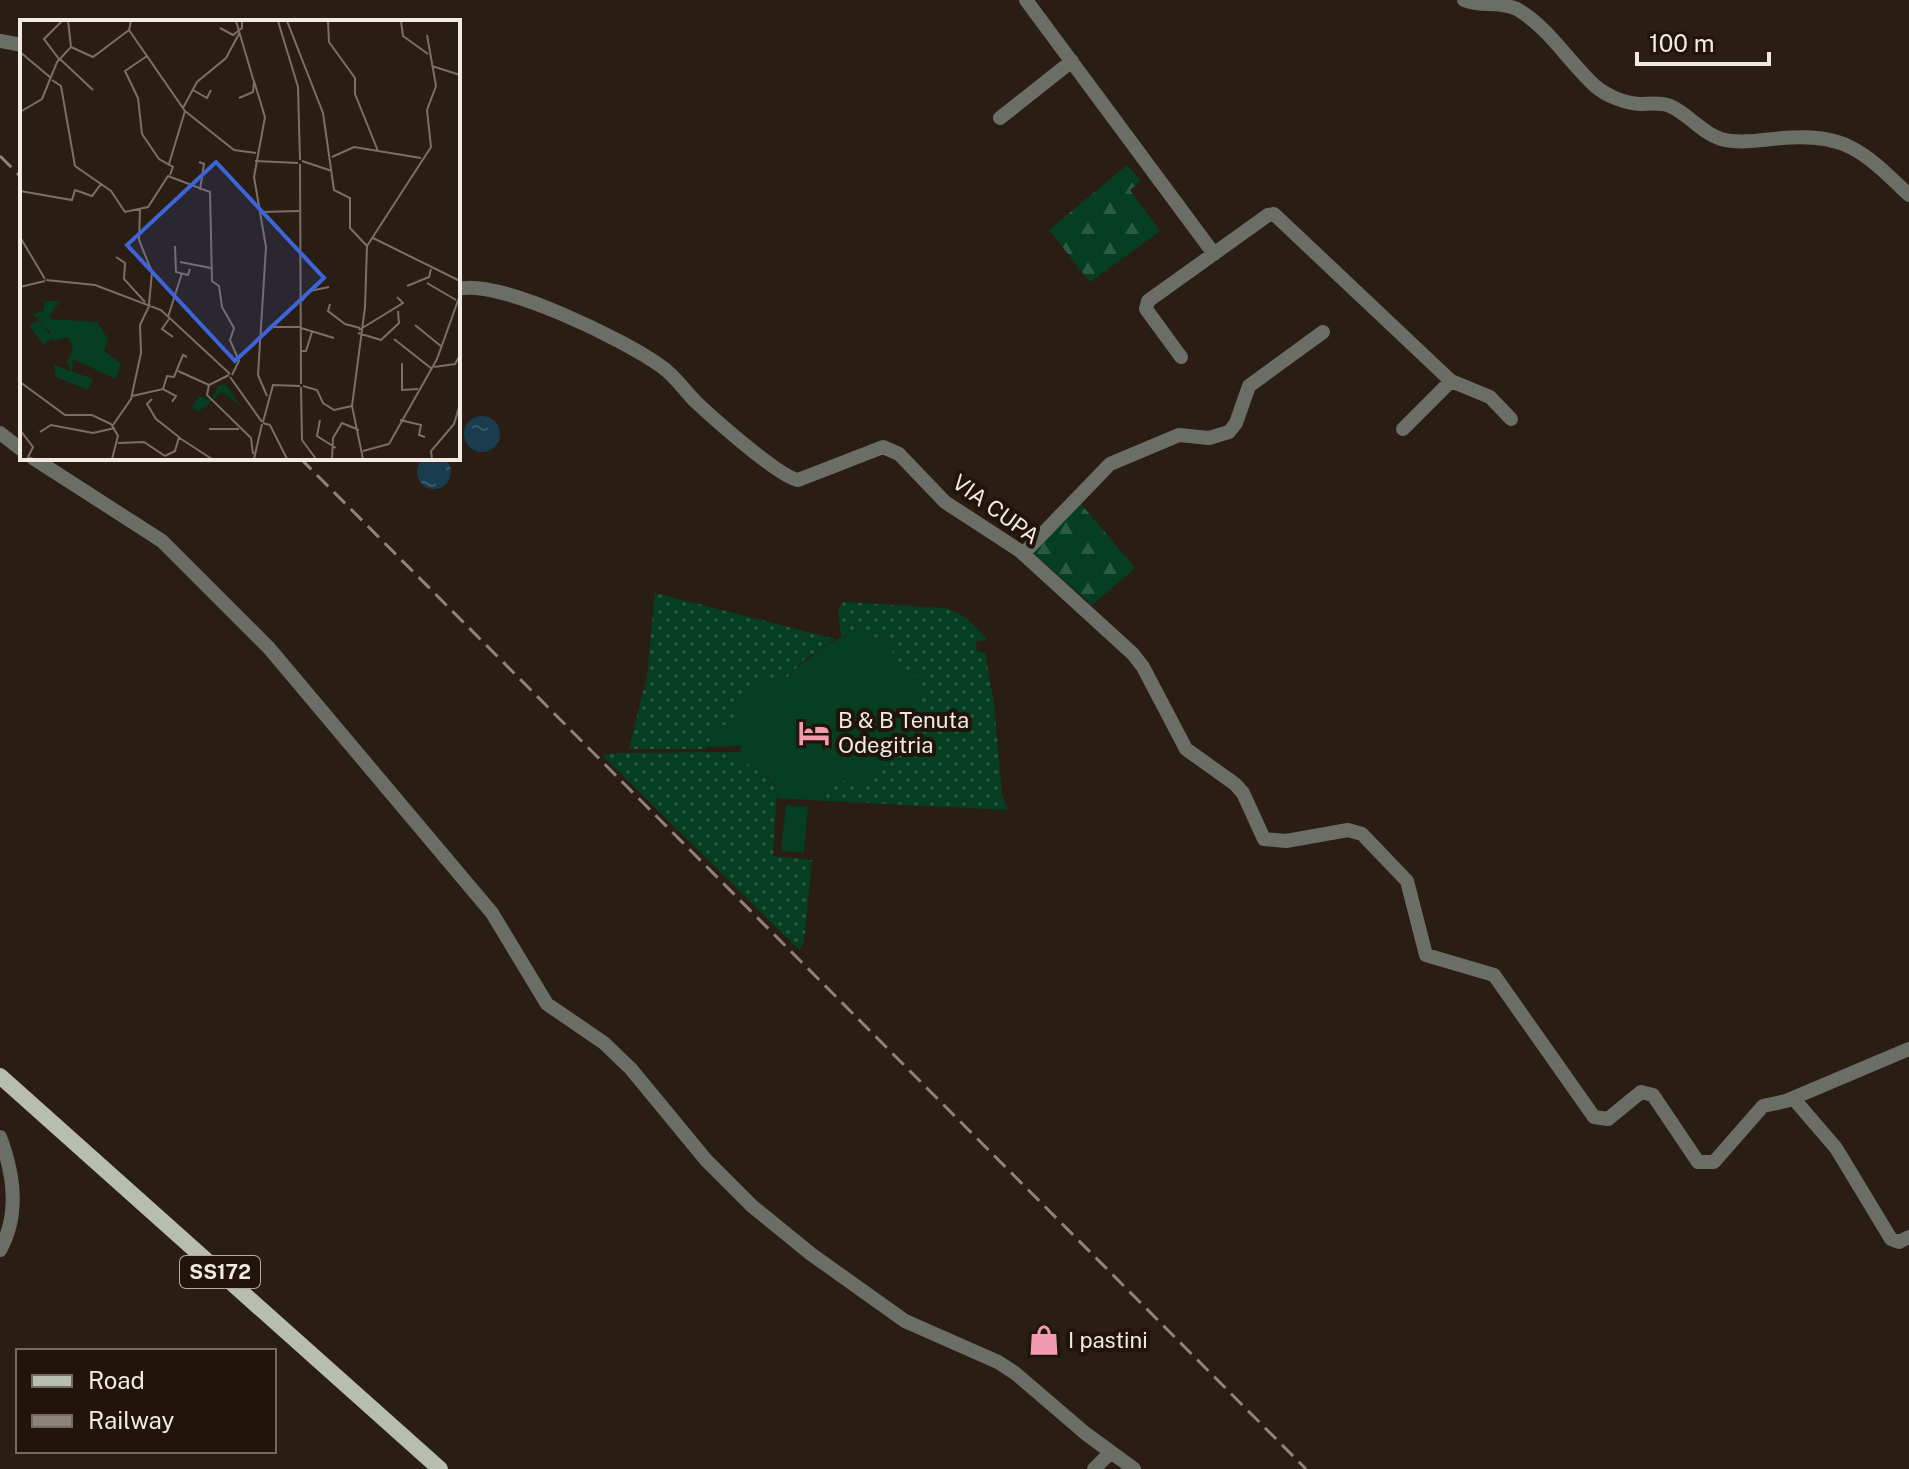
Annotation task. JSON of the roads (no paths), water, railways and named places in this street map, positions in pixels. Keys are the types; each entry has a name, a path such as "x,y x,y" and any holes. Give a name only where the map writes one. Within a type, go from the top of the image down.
{"main road":[{"name":"SS172","path":"0,1076 440,1469"}],"street":[{"path":"1026,0 1214,254"},
{"path":"1464,0 1501,2 1516,9 1541,27 1598,88 1625,102 1667,104 1710,134 1726,140 1804,136 1847,144 1878,165 1909,195"},
{"path":"0,41 20,45"},
{"path":"1000,118 1072,61"},
{"path":"1181,357 1146,305 1268,215 1276,215 1451,381 1490,397 1511,419"},
{"name":"VIA CUPA","path":"460,288 503,292 587,325 663,367 700,405 793,480 883,447 889,448 908,462 945,502 1023,554 1133,654 1186,749 1243,793 1264,839 1286,841 1348,830 1362,834 1407,881 1426,955 1494,975 1594,1117 1608,1119 1641,1092 1653,1095 1698,1162 1714,1162 1763,1106 1793,1098"},
{"path":"1023,554 1110,464 1179,435 1209,438 1229,432 1236,423 1249,386 1323,332"},
{"path":"1403,429 1451,381"},
{"path":"0,433 20,448"},
{"path":"36,460 162,541 269,648 492,913 547,1004 604,1043 631,1069 706,1160 752,1206 811,1254 905,1321 998,1362 1015,1373 1134,1469"},
{"path":"1909,1049 1793,1098 1836,1148 1891,1239 1899,1242 1909,1237"},
{"path":"0,1137 15,1198 0,1250"},
{"path":"1094,1469 1111,1452"}],"water":[{"path":"482,416 495,421 500,434 495,447 482,452 469,447 464,434 469,421"},
{"path":"422,460 446,460 450,466 450,478 440,488 428,488 418,478 418,466"}],"railway":[{"path":"0,156 20,176"},
{"path":"302,460 1306,1469"}],"place":[{"name":"B & B Tenuta Odegitria","path":"814,733"},
{"name":"I pastini","path":"1044,1340"}]}
